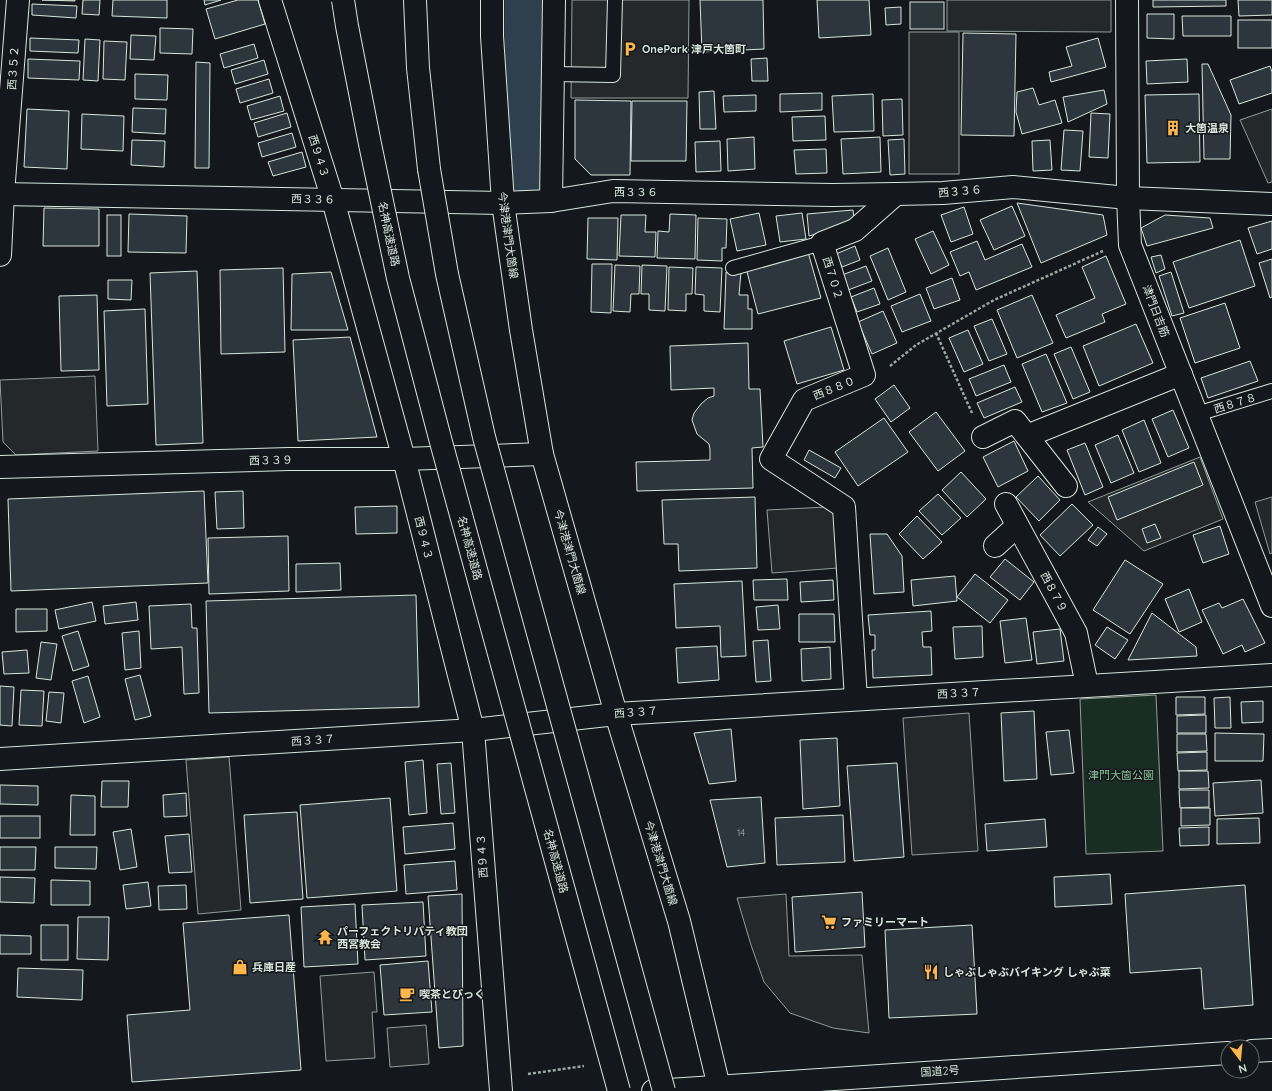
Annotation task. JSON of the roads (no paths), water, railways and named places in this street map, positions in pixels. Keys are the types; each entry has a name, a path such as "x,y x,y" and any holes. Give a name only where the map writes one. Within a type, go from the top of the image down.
{"main road":[{"name":"西３５２","path":"0,255 1,194 18,0"},
{"name":"西９４３","path":"270,0 333,200 404,459 473,730 501,1091"},
{"name":"名神高速道路","path":"343,0 398,278 441,442 619,1091"},
{"path":"415,0 418,68 429,169 452,298 484,437 664,1091"},
{"name":"今津港津門大箇線","path":"492,0 492,36 503,203 521,330 542,454 616,714 679,921 720,1089"},
{"path":"551,201 554,0"},
{"name":"津門日吉筋","path":"1127,0 1128,198 1130,245 1272,606"},
{"name":"西３３６","path":"1,194 503,203 551,201 613,191 832,195 943,193 1013,186 1128,198 1272,204"},
{"name":"西７０２","path":"864,376 822,243 855,230 896,194"},
{"path":"1027,436 1181,374"},
{"name":"西８８０","path":"856,698 844,507 771,459 804,400 864,376"},
{"path":"983,437 1015,421 1066,486"},
{"name":"西３３９","path":"0,467 289,459 404,459 542,454"},
{"name":"西８７９","path":"1006,504 1076,633 1087,685"},
{"path":"994,546 1018,526"},
{"name":"西３３７","path":"0,759 473,730 616,714 856,698 1272,675"},
{"path":"1260,1051 1272,1050"},
{"name":"国道2号","path":"653,1091 720,1089 817,1079 1220,1054"}],"lane":[{"path":"554,74 613,75 615,0"},
{"path":"733,268 822,243"},
{"name":"西８７８","path":"1197,414 1272,391"}],"waterway":[{"path":"532,178 533,0"}],"place":[{"name":"OnePark 津戸大箇町","path":"630,49"},
{"name":"大箇温泉","path":"1173,128"},
{"name":"ファミリーマート","path":"829,922"},
{"name":"パーフェクトリバティ教団 西宮教会","path":"325,937"},
{"name":"兵庫日産","path":"240,967"},
{"name":"しゃぶしゃぶバイキング しゃぶ菜","path":"931,972"},
{"name":"喫茶とぴっく","path":"407,994"}],"park label":[{"name":"津門大箇公園","path":"1121,775"}]}
